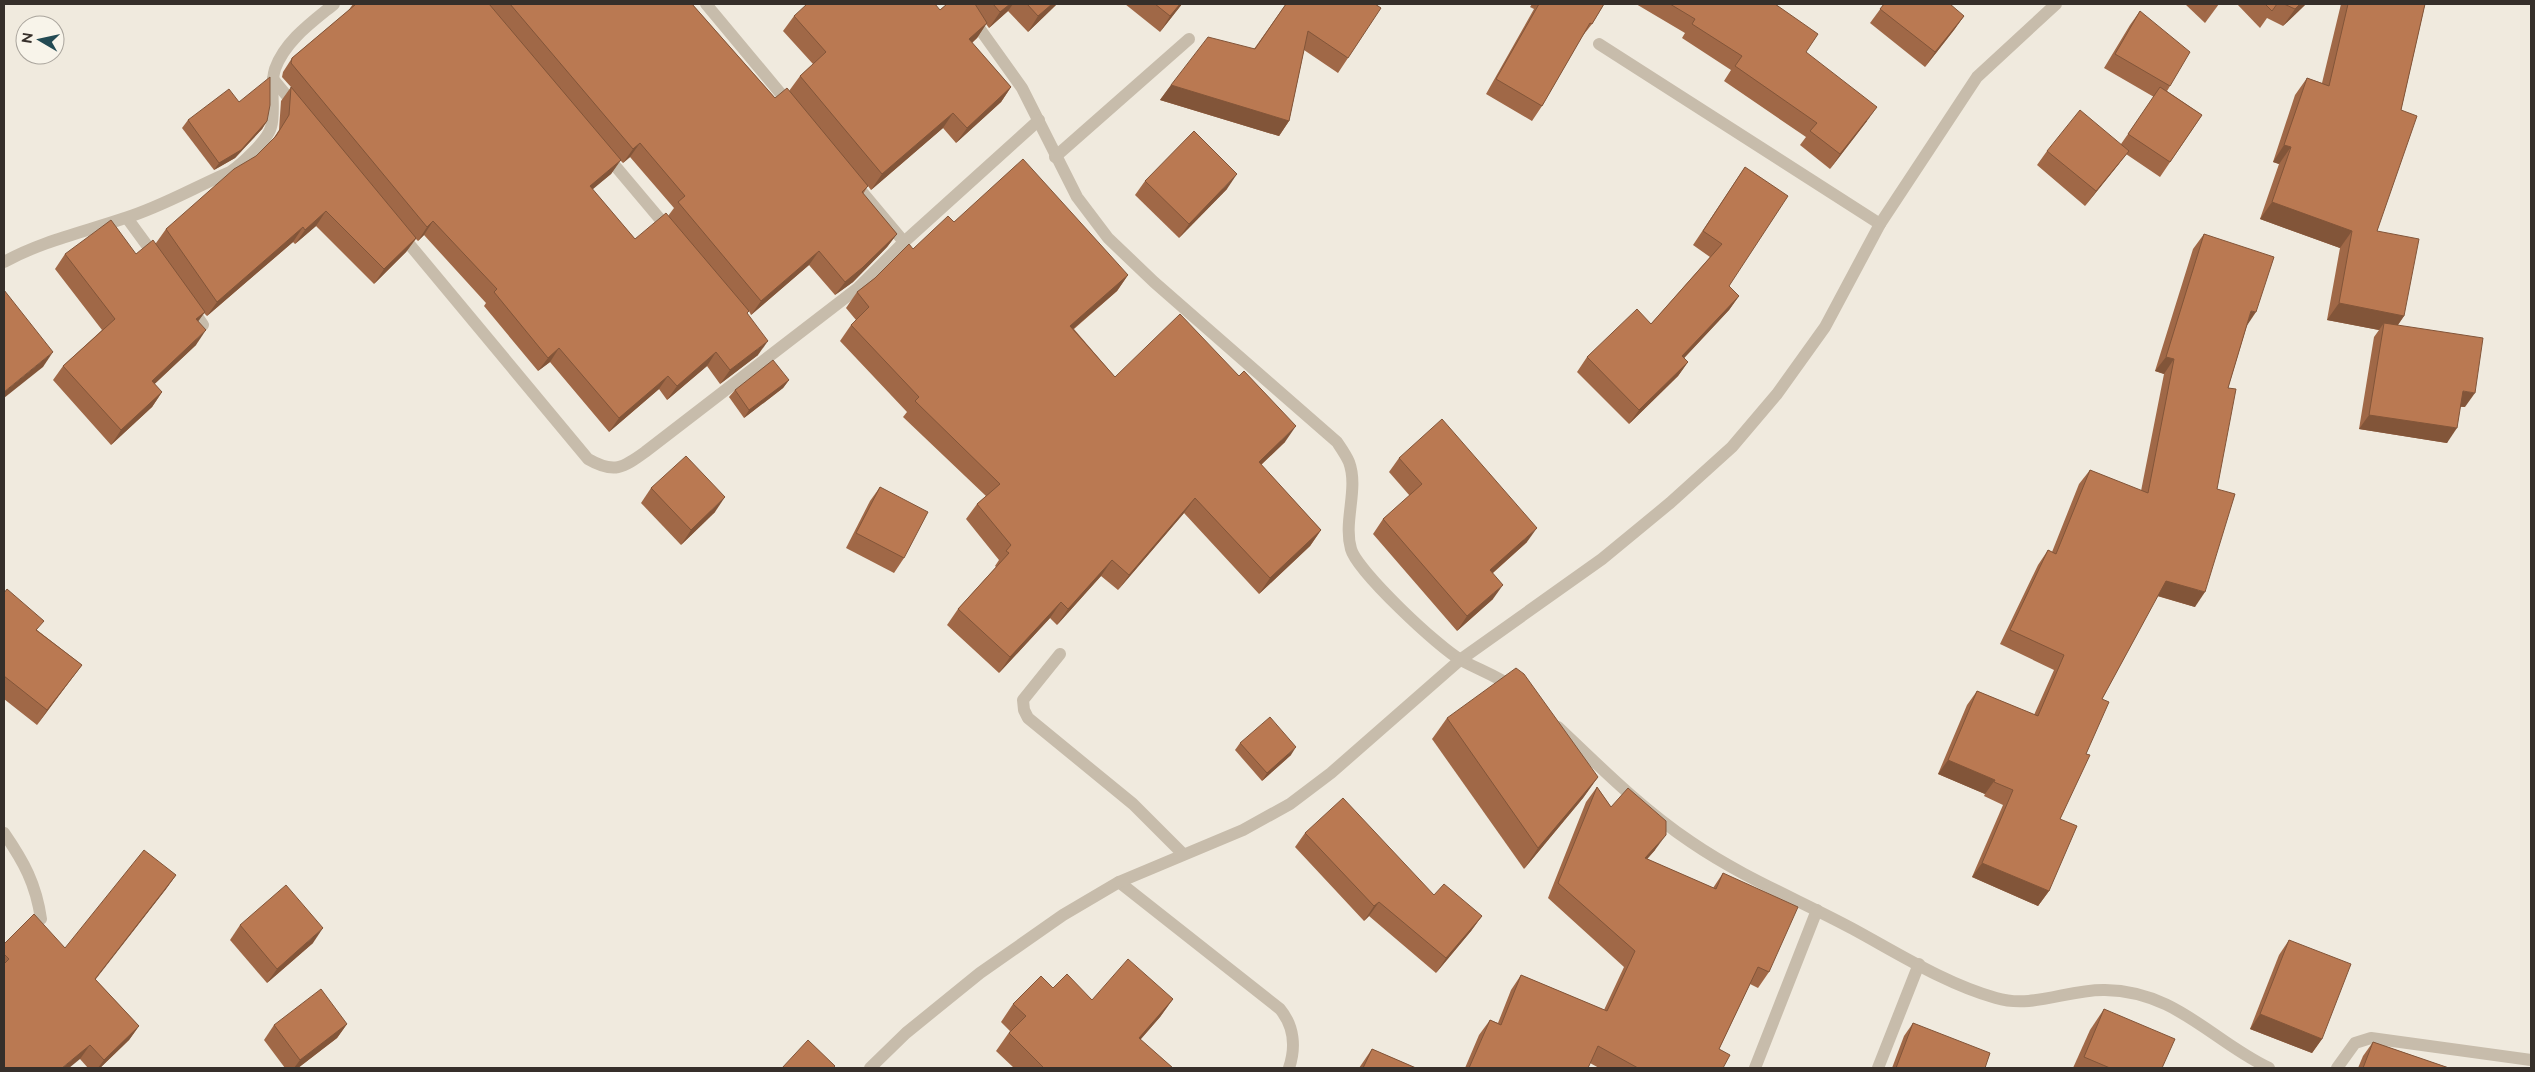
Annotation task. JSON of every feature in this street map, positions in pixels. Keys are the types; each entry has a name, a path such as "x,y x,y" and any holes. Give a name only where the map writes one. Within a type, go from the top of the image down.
{"street":[{"path":"4,262 23,252 67,235 127,218 230,172 244,162 271,128 273,79 279,59 297,36 334,4"},
{"path":"706,4 802,119"},
{"path":"962,4 1022,88 1039,120 1055,157 1077,197 1108,238 1154,282 1337,442 1349,462 1351,492 1348,526 1352,551 1365,572 1394,602 1460,660 1508,683 1527,698"},
{"path":"870,1068 906,1033 980,973 1063,915 1119,882 1243,830 1290,804 1331,773 1460,660 1602,559 1670,503 1732,447 1777,394 1824,327 1880,224 1977,77 2056,4"},
{"path":"1055,157 1189,39"},
{"path":"1599,44 1880,224"},
{"path":"273,79 304,117"},
{"path":"393,223 588,459 602,467 614,469 628,464 771,350 858,288 904,242 1039,120"},
{"path":"600,148 678,240"},
{"path":"846,173 904,242"},
{"path":"127,218 165,271"},
{"path":"181,294 203,325"},
{"path":"1060,654 1023,700 1024,710 1028,718 1133,804 1183,854"},
{"path":"1547,716 1610,776 1690,842 1757,883 1817,910 1969,990 2000,999 2030,1003 2077,991 2107,990 2145,996 2184,1012 2255,1061 2269,1068"},
{"path":"4,833 25,864 38,895 41,919"},
{"path":"1119,882 1280,1009 1288,1019 1292,1032 1292,1060 1288,1068"},
{"path":"1755,1068 1817,910"},
{"path":"1878,1068 1919,964"},
{"path":"2337,1068 2354,1043 2371,1038 2531,1060"}],"building":[{"path":"356,4 489,4 621,160 590,186 635,239 666,213 749,311 747,313 768,341 730,370 716,352 677,386 668,376 619,418 559,348 548,358 494,292 497,289 433,221 427,227 291,63 292,58"},
{"path":"510,4 692,4 775,98 787,88 868,186 862,192 897,234 845,282 819,251 761,301 678,202 685,196 640,143 633,149"},
{"path":"807,4 935,4 940,10 947,4 975,4 987,23 969,39 1011,87 967,128 953,113 882,174 800,76 826,52 794,16"},
{"path":"993,4 1010,4 1000,12"},
{"path":"1027,4 1052,4 1038,16"},
{"path":"1155,4 1180,4 1170,16"},
{"path":"1286,4 1375,4 1381,8 1348,58 1308,31 1289,121 1171,85 1208,37 1255,49"},
{"path":"1539,4 1604,4 1592,24 1590,23 1542,106 1496,79"},
{"path":"1670,4 1775,4 1818,34 1806,52 1877,107 1840,154 1810,131 1817,123 1735,66 1742,56 1692,24 1695,19"},
{"path":"1884,4 1950,4 1964,16 1935,52 1880,9"},
{"path":"2265,4 2277,4 2272,11"},
{"path":"2284,4 2300,4 2295,9"},
{"path":"2348,4 2425,4 2401,110 2417,116 2377,231 2419,239 2404,316 2339,303 2352,231 2272,202 2291,147 2284,145 2307,78 2329,86"},
{"path":"2140,11 2190,52 2170,86 2115,54"},
{"path":"270,77 270,105 267,121 241,150 219,163 188,120 229,89 239,102"},
{"path":"291,87 416,238 384,269 326,211 305,230 303,227 217,302 166,229 234,169 256,156 276,136 289,115"},
{"path":"2160,87 2202,115 2170,162 2128,134"},
{"path":"2080,110 2129,151 2096,191 2047,151"},
{"path":"1194,131 1237,174 1189,224 1145,181"},
{"path":"1023,159 1128,275 1070,326 1115,377 1180,314 1239,376 1244,371 1296,426 1259,462 1321,530 1270,578 1195,498 1129,575 1112,560 1068,609 1061,602 1010,657 958,609 1009,553 1006,551 1011,545 977,504 1000,484 915,401 919,397 851,325 869,307 857,292 875,278 909,244 913,249 948,216 954,222"},
{"path":"1745,167 1788,196 1729,286 1739,296 1682,356 1688,362 1639,410 1587,357 1637,309 1651,324 1722,244 1703,231"},
{"path":"111,220 136,254 153,240 205,312 196,319 206,330 152,381 162,392 121,430 63,366 115,319 65,254"},
{"path":"2204,234 2274,257 2256,312 2251,311 2228,388 2236,389 2217,489 2235,494 2205,592 2166,581 2102,699 2109,702 2086,754 2090,755 2060,819 2077,826 2049,891 1982,863 2013,790 1994,782 1995,780 1948,760 1977,691 2038,716 2064,655 2010,630 2048,550 2056,554 2090,470 2148,493 2174,359 2166,357"},
{"path":"4,290 53,352 4,392"},
{"path":"2384,323 2483,338 2475,393 2463,391 2457,428 2369,415"},
{"path":"773,360 789,380 749,410 735,390"},
{"path":"1442,419 1537,528 1490,570 1503,585 1467,616 1383,519 1422,484 1399,458"},
{"path":"686,456 725,497 691,530 651,488"},
{"path":"880,487 928,512 904,558 856,533"},
{"path":"7,589 44,621 36,630 82,665 47,710 4,676 4,593"},
{"path":"1516,668 1524,674 1598,777 1538,848 1447,718"},
{"path":"1270,717 1296,747 1267,773 1240,743"},
{"path":"1597,787 1611,807 1628,788 1666,821 1666,835 1645,858 1716,889 1723,873 1798,907 1769,972 1758,967 1719,1049 1730,1055 1723,1068 1638,1068 1598,1046 1588,1068 1469,1068 1490,1020 1501,1025 1521,975 1607,1011 1635,951 1558,883"},
{"path":"1343,798 1434,895 1444,884 1482,916 1446,958 1379,902 1374,906 1305,833"},
{"path":"144,850 176,875 95,979 139,1026 104,1060 90,1045 62,1068 4,1068 4,964 9,959 4,954 4,944 34,914 65,948"},
{"path":"286,885 323,928 277,969 240,925"},
{"path":"2289,940 2351,964 2322,1039 2260,1014"},
{"path":"1128,959 1173,999 1139,1038 1173,1068 1044,1068 1009,1033 1026,1016 1013,1004 1041,976 1053,988 1067,974 1092,1000"},
{"path":"321,989 347,1024 300,1060 274,1025"},
{"path":"2104,1009 2175,1039 2162,1068 2110,1068 2084,1057"},
{"path":"1913,1023 1990,1053 1985,1068 1896,1068"},
{"path":"808,1040 835,1066 833,1068 782,1068"},
{"path":"2373,1042 2449,1068 2363,1068"},
{"path":"1372,1049 1416,1068 1363,1068"}]}
